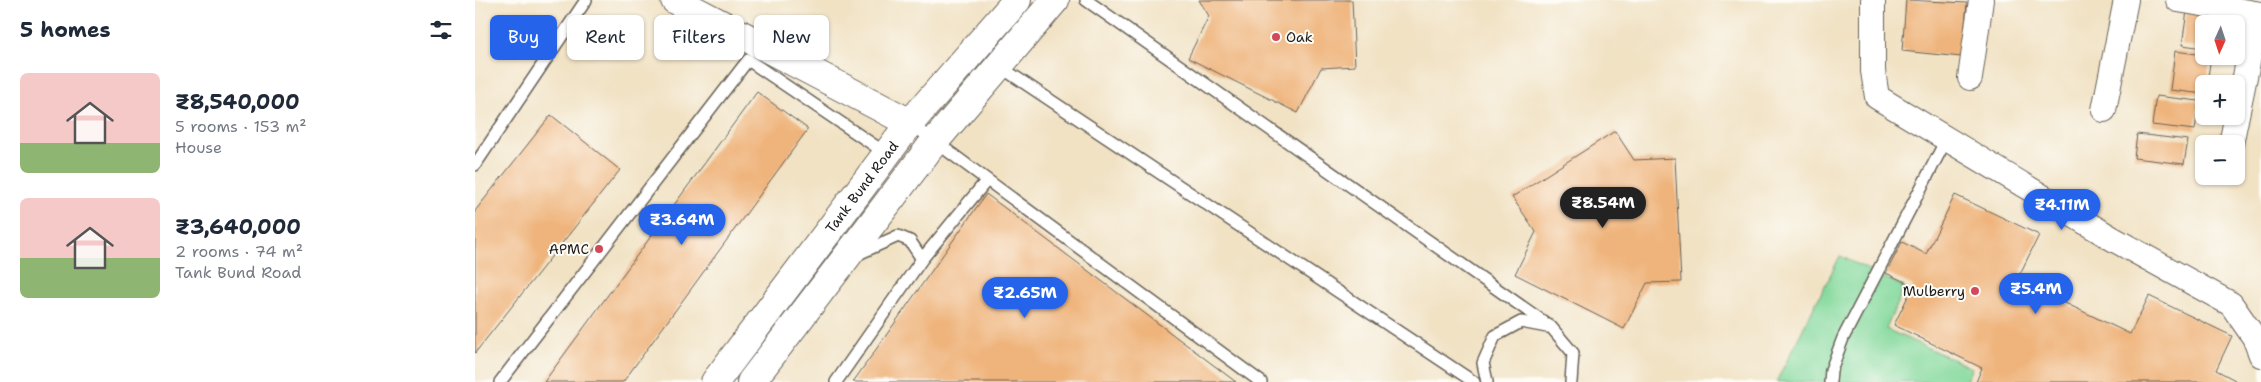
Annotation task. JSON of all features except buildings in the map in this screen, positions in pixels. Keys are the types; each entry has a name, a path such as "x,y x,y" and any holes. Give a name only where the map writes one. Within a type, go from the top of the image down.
{"main road":[{"path":"675,0 910,123"},
{"name":"Tank Bund Road","path":"715,382 910,123 1017,0"},
{"path":"751,382 935,141 1055,0"}],"street":[{"path":"1873,0 1873,71 1877,97 2113,240 2231,304 2254,337 2261,355"},
{"path":"1970,78 1981,0"},
{"path":"2105,110 2126,0"},
{"path":"2177,0 2260,14 2233,135"}],"lane":[{"path":"475,165 586,0"},
{"path":"1085,0 1551,327 1573,353 1571,382"},
{"path":"499,382 748,60 887,154"},
{"path":"999,66 1475,382"},
{"path":"910,123 1261,382"},
{"path":"1830,382 1831,370 1843,338 1946,140"},
{"path":"836,382 922,260 987,180"},
{"path":"841,263 898,236 910,241 922,260"},
{"path":"1487,382 1483,363 1495,336 1521,322 1551,327"}],"green space":[{"path":"1840,256 1904,287 1886,329 1972,368 1965,382 1776,382"}],"place":[{"name":"Oak","path":"1276,37"},
{"name":"APMC","path":"599,249"},
{"name":"Mulberry","path":"1975,291"}]}
